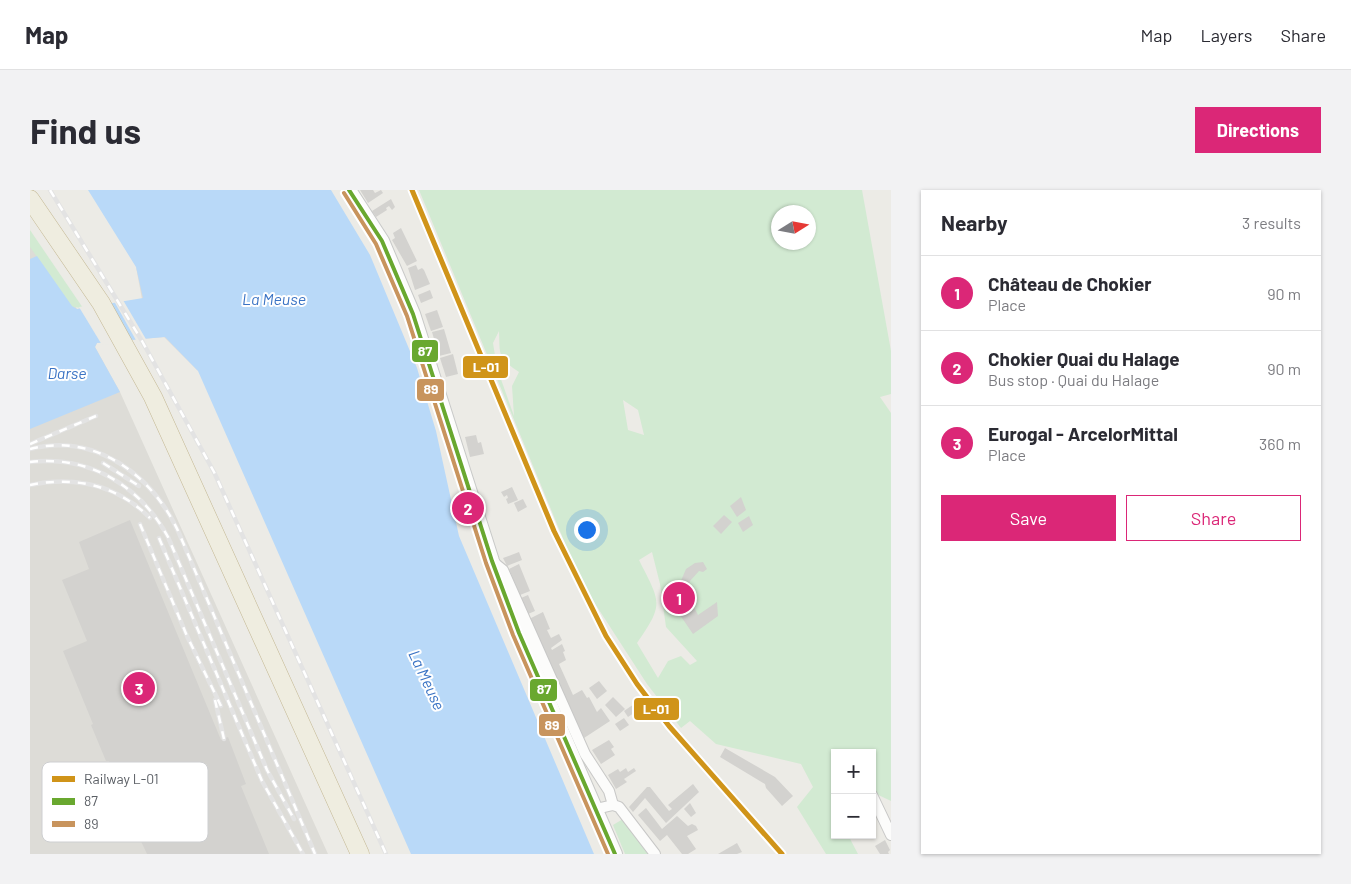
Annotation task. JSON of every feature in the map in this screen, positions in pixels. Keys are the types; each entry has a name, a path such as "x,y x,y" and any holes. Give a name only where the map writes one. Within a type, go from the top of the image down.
{"highway":[{"path":"30,199 95,304 175,443 360,854"},
{"path":"30,217 95,304"},
{"path":"118,343 348,854"}],"main road":[{"path":"349,190 382,241 413,314 492,560 519,633 615,854"}],"street":[{"path":"492,560 503,570 585,754 608,791 613,805"},
{"path":"876,803 891,835"},
{"path":"596,809 613,805 619,807 655,854"}],"shaded area":[{"path":"30,245 77,309 142,299 136,267 198,371 164,337 97,343 95,347 120,392 328,854 30,854"}],"green space":[{"path":"419,190 862,190 891,351 891,394 880,397 891,413 891,801 876,794 876,749 831,749 831,839 850,839 858,854 826,854 797,807 813,787 801,764 716,744 690,721 681,728 647,684 581,582","holes":["499,331 501,355 507,363 519,372 512,386 514,416 497,368 493,343","623,400 638,410 644,435 628,430","652,552 660,584 666,627 697,661 690,665 681,656 668,661 658,678 637,643 646,630 655,610 655,594 639,560"]},
{"path":"30,230 83,308 72,307 30,247"},
{"path":"623,819 651,854 625,854 613,825"}],"water":[{"name":"La Meuse","path":"88,190 331,190 370,255 417,368 436,431 459,536 594,854 411,854 198,371 165,337 97,343 95,347 120,392 30,429 30,259 37,256 72,306 77,309 143,298 136,267"}],"pier":[{"path":"123,300 147,341 137,342 114,301"},
{"path":"109,302 132,342 102,345 79,307"}],"building":[{"path":"360,190 373,190 375,193 381,190 383,193 368,203"},
{"path":"391,199 395,207 392,210 389,206 386,208 387,210 376,217 372,211"},
{"path":"401,228 417,261 407,266 392,240 395,238 393,233"},
{"path":"416,265 418,270 422,268 424,270 430,284 415,290 408,268"},
{"path":"430,290 433,298 421,303 418,295"},
{"path":"437,310 443,327 431,331 425,314"},
{"path":"444,329 451,353 439,356 432,332"},
{"path":"453,354 458,374 446,377 440,358"},
{"path":"476,435 478,443 481,442 484,454 470,457 465,437"},
{"path":"512,487 518,500 508,504 507,495 504,497 501,492"},
{"path":"741,497 746,510 737,517 730,506"},
{"path":"523,499 527,507 518,512 514,503"},
{"path":"724,515 732,522 721,534 713,526"},
{"path":"749,516 753,525 743,532 738,523"},
{"path":"130,520 221,740 228,737 246,784 241,786 269,854 147,854 141,842 208,842 208,762 106,761 63,651 87,641 62,580 89,569 79,542"},
{"path":"519,552 522,560 507,566 503,558"},
{"path":"703,562 707,569 703,572 699,571 690,581 684,596 691,601 698,615 717,602 718,616 693,634 669,599 674,597 686,569 695,563"},
{"path":"519,564 530,591 520,595 509,569"},
{"path":"528,595 535,611 528,614 521,598"},
{"path":"543,612 550,629 547,630 551,638 559,634 562,640 551,648 552,650 562,644 566,660 559,664 573,695 582,690 587,698 589,697 597,712 601,708 610,721 584,738 529,619"},
{"path":"599,681 607,691 597,699 589,688"},
{"path":"613,697 625,709 616,717 605,705"},
{"path":"637,702 641,708 628,717 624,711"},
{"path":"624,718 629,725 620,731 615,724"},
{"path":"609,740 614,747 611,749 615,755 601,764 592,750"},
{"path":"725,748 775,777 793,796 782,806 766,788 765,784 720,757"},
{"path":"626,768 628,772 634,768 636,771 624,779 627,782 616,789 608,775 618,769 620,772"},
{"path":"693,784 699,792 666,823 645,798 633,812 629,807 647,787 650,787 669,811 672,809 668,805"},
{"path":"690,803 696,813 691,817 684,809"},
{"path":"646,808 662,829 677,816 688,826 692,824 696,826 698,830 687,836 696,849 688,854 682,854 667,835 660,841 638,815"},
{"path":"885,840 890,850 889,854 880,854 875,846"},
{"path":"737,843 742,852 737,854 718,854"}],"railway":[{"path":"50,190 142,341 214,472 386,854"},
{"path":"30,444 96,416"},
{"path":"30,449 54,445 77,447 99,453 120,463 138,477 154,493 168,512 179,533 315,854"},
{"path":"30,462 52,461 93,469 128,489 156,519 168,537 267,770 294,819"},
{"path":"103,463 139,486"},
{"path":"30,485 63,482 94,486 124,498 150,518"},
{"path":"140,524 187,636 221,706"},
{"path":"159,538 262,781 303,854"},
{"path":"215,700 224,739"}],"rail line":[{"name":"L-01","path":"412,190 554,531 606,636 637,684 669,726 782,854"}],"transit line":[{"name":"87","path":"349,190 382,241 413,314 492,561 519,633 615,854"},
{"name":"89","path":"344,193 376,244 407,316 486,563 513,635 608,854"}],"place":[{"name":"Chokier Quai du Halage","path":"468,508"},
{"name":"Château de Chokier","path":"679,598"},
{"name":"Eurogal - ArcelorMittal","path":"139,688"}],"water label":[{"name":"Darse","path":"67,373"}]}
